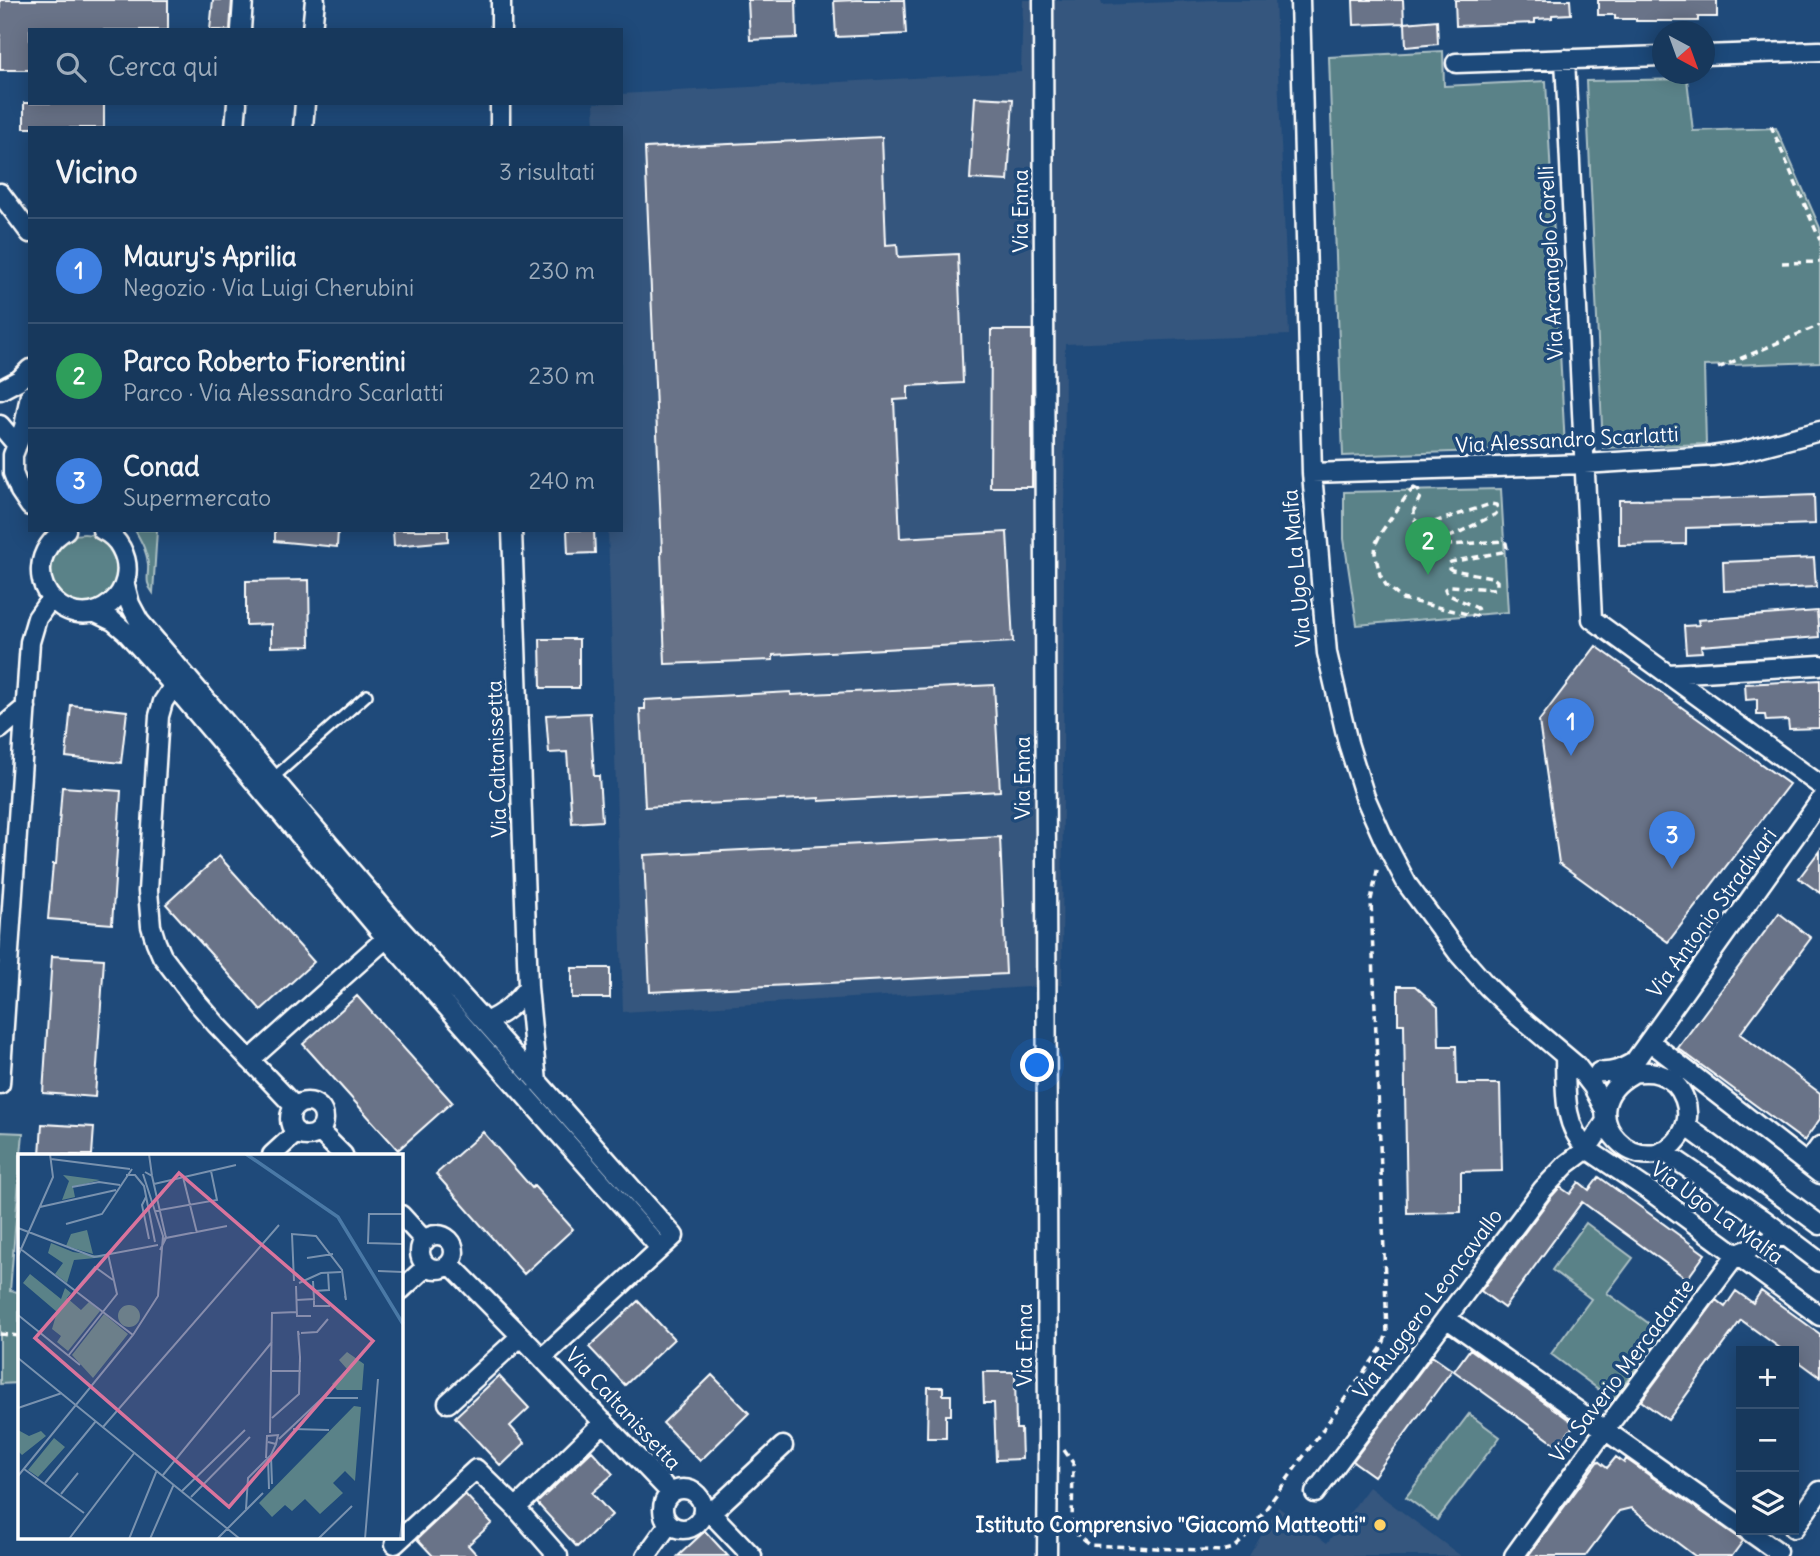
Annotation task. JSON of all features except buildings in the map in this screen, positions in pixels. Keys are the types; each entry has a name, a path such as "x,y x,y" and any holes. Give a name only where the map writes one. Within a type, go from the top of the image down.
{"street":[{"path":"241,28 243,0"},
{"path":"312,28 314,0"},
{"path":"501,0 501,28"},
{"name":"Via Enna","path":"1044,0 1048,1447 1046,1556"},
{"name":"Via Ugo La Malfa","path":"1300,0 1312,473 1326,653 1348,743 1365,797 1407,884 1458,953 1487,986 1571,1061 1593,1087 1606,1115 1610,1133 1617,1142 1628,1150 1652,1154 1673,1144 1681,1136 1688,1113 1686,1100 1670,1079 1658,1073 1614,1075 1571,1061"},
{"path":"1715,55 1820,51"},
{"path":"1456,63 1652,56"},
{"name":"Via Arcangelo Corelli","path":"1565,59 1592,619 1668,674"},
{"path":"235,126 237,105"},
{"path":"303,126 305,105"},
{"path":"500,105 500,126"},
{"path":"0,192 28,230"},
{"path":"0,390 19,380 28,371"},
{"path":"24,447 28,406"},
{"path":"0,425 24,447"},
{"name":"Via Alessandro Scarlatti","path":"1312,473 1584,464 1726,454 1820,431"},
{"path":"24,447 13,455 13,472 28,503"},
{"path":"0,458 13,472"},
{"path":"38,532 43,555"},
{"path":"63,532 51,541 43,555 40,570 43,585 60,606 82,613 94,612 107,606 119,596 125,584 128,570 125,556 119,543 105,532"},
{"name":"Via Caltanissetta","path":"512,532 528,987 537,1082"},
{"path":"125,584 130,604 139,621 178,679 393,932 667,1242"},
{"path":"0,1084 2,1020 32,634 37,618 51,598"},
{"path":"94,612 120,626 178,679"},
{"path":"1668,674 1820,665"},
{"path":"1668,674 1820,785"},
{"path":"178,679 163,702 159,716 148,891 151,926 162,956 178,979 216,1024 295,1107"},
{"path":"0,729 26,707"},
{"name":"Via Antonio Stradivari","path":"1599,1072 1610,1073 1634,1062 1820,801"},
{"path":"250,1060 393,932"},
{"path":"393,932 485,1022 667,1242"},
{"path":"485,1022 508,1009 528,987"},
{"path":"1587,1149 1606,1115 1613,1088 1622,1080 1639,1073 1646,1046 1814,1169 1820,1146"},
{"name":"Via Ugo La Malfa","path":"1571,1061 1566,1098 1569,1121 1575,1135 1587,1149 1820,1316"},
{"path":"304,1102 319,1107 324,1122 319,1130 306,1136 297,1132 290,1117 295,1107 304,1102"},
{"path":"1686,1126 1820,1224"},
{"path":"319,1130 342,1154"},
{"path":"273,1154 297,1132"},
{"name":"Via Ruggero Leoncavallo","path":"1315,1493 1546,1185 1587,1149"},
{"name":"Via Ugo La Malfa","path":"1663,1150 1820,1262"},
{"path":"402,1216 425,1241 421,1256 427,1266 436,1269 450,1264"},
{"path":"1737,1254 1784,1235"},
{"name":"Via Caltanissetta","path":"425,1241 435,1236 449,1240 454,1250 450,1264 543,1357 670,1492"},
{"name":"Via Caltanissetta","path":"543,1357 667,1242"},
{"name":"Via Saverio Mercadante","path":"1514,1556 1737,1254"},
{"path":"402,1289 427,1266"},
{"path":"1446,1318 1736,1522"},
{"path":"448,1403 521,1336"},
{"path":"516,1507 604,1422"},
{"path":"752,1556 707,1509 691,1489 670,1492 663,1504 668,1524 675,1528 689,1528 700,1520 707,1509 783,1446"},
{"path":"402,1538 476,1469 516,1507 550,1553"},
{"path":"1799,1521 1820,1491"},
{"path":"646,1556 668,1524"},
{"path":"1753,1535 1775,1553 1788,1535"},
{"path":"395,1544 401,1538"}],"lane":[{"path":"267,784 367,695"}],"path":[{"path":"1771,126 1820,240"},
{"path":"1782,263 1820,262"},
{"path":"1718,368 1820,325"},
{"path":"1414,488 1420,496 1413,519 1422,526 1491,504 1499,508 1496,514 1446,541 1450,545 1502,541 1507,546 1505,551 1449,563 1448,566 1452,570 1497,580 1497,586 1493,589 1450,586 1445,589 1447,594 1477,608 1479,613 1476,616 1402,599 1386,585 1380,575 1375,553 1376,543 1414,488"},
{"path":"1048,1447 1059,1447 1066,1451 1073,1463 1072,1526 1079,1537 1089,1545 1222,1551 1234,1548 1245,1538 1382,1347 1387,1334 1371,900 1384,840"},
{"path":"0,1334 18,1336"}],"shaded area":[{"path":"1023,0 1101,0 1102,5 1275,0 1289,335 1065,344 1062,985 623,1012 608,532 623,532 623,126 595,126 594,105 623,105 623,94 1021,72"},
{"name":"Istituto Comprensivo \"Giacomo Matteotti\"","path":"1369,1487 1461,1556 1249,1556 1278,1507 1327,1543"}],"green space":[{"path":"1443,51 1444,86 1546,81 1565,448 1343,456 1329,57"},
{"path":"1652,80 1652,84 1688,84 1693,131 1776,128 1820,228 1820,362 1704,366 1706,444 1603,448 1586,81"},
{"path":"1501,489 1508,612 1357,625 1344,539 1344,492"},
{"path":"136,532 157,532 153,593 148,582 148,564"},
{"path":"91,534 104,540 113,549 117,555 117,583 109,594 98,602 77,604 59,594 51,583 49,562 59,544 70,536"},
{"path":"0,1132 23,1133 21,1154 18,1154 18,1193 10,1291 18,1292 18,1383 0,1384"},
{"path":"1586,1223 1633,1258 1607,1293 1662,1333 1613,1400 1551,1354 1591,1299 1552,1270"},
{"path":"1469,1414 1500,1437 1437,1520 1406,1497"}],"place":[{"name":"Parco Roberto Fiorentini","path":"1428,575"},
{"name":"Maury's Aprilia","path":"1571,756"},
{"name":"Conad","path":"1672,869"},
{"name":"Istituto Comprensivo \"Giacomo Matteotti\"","path":"1380,1525"}]}
